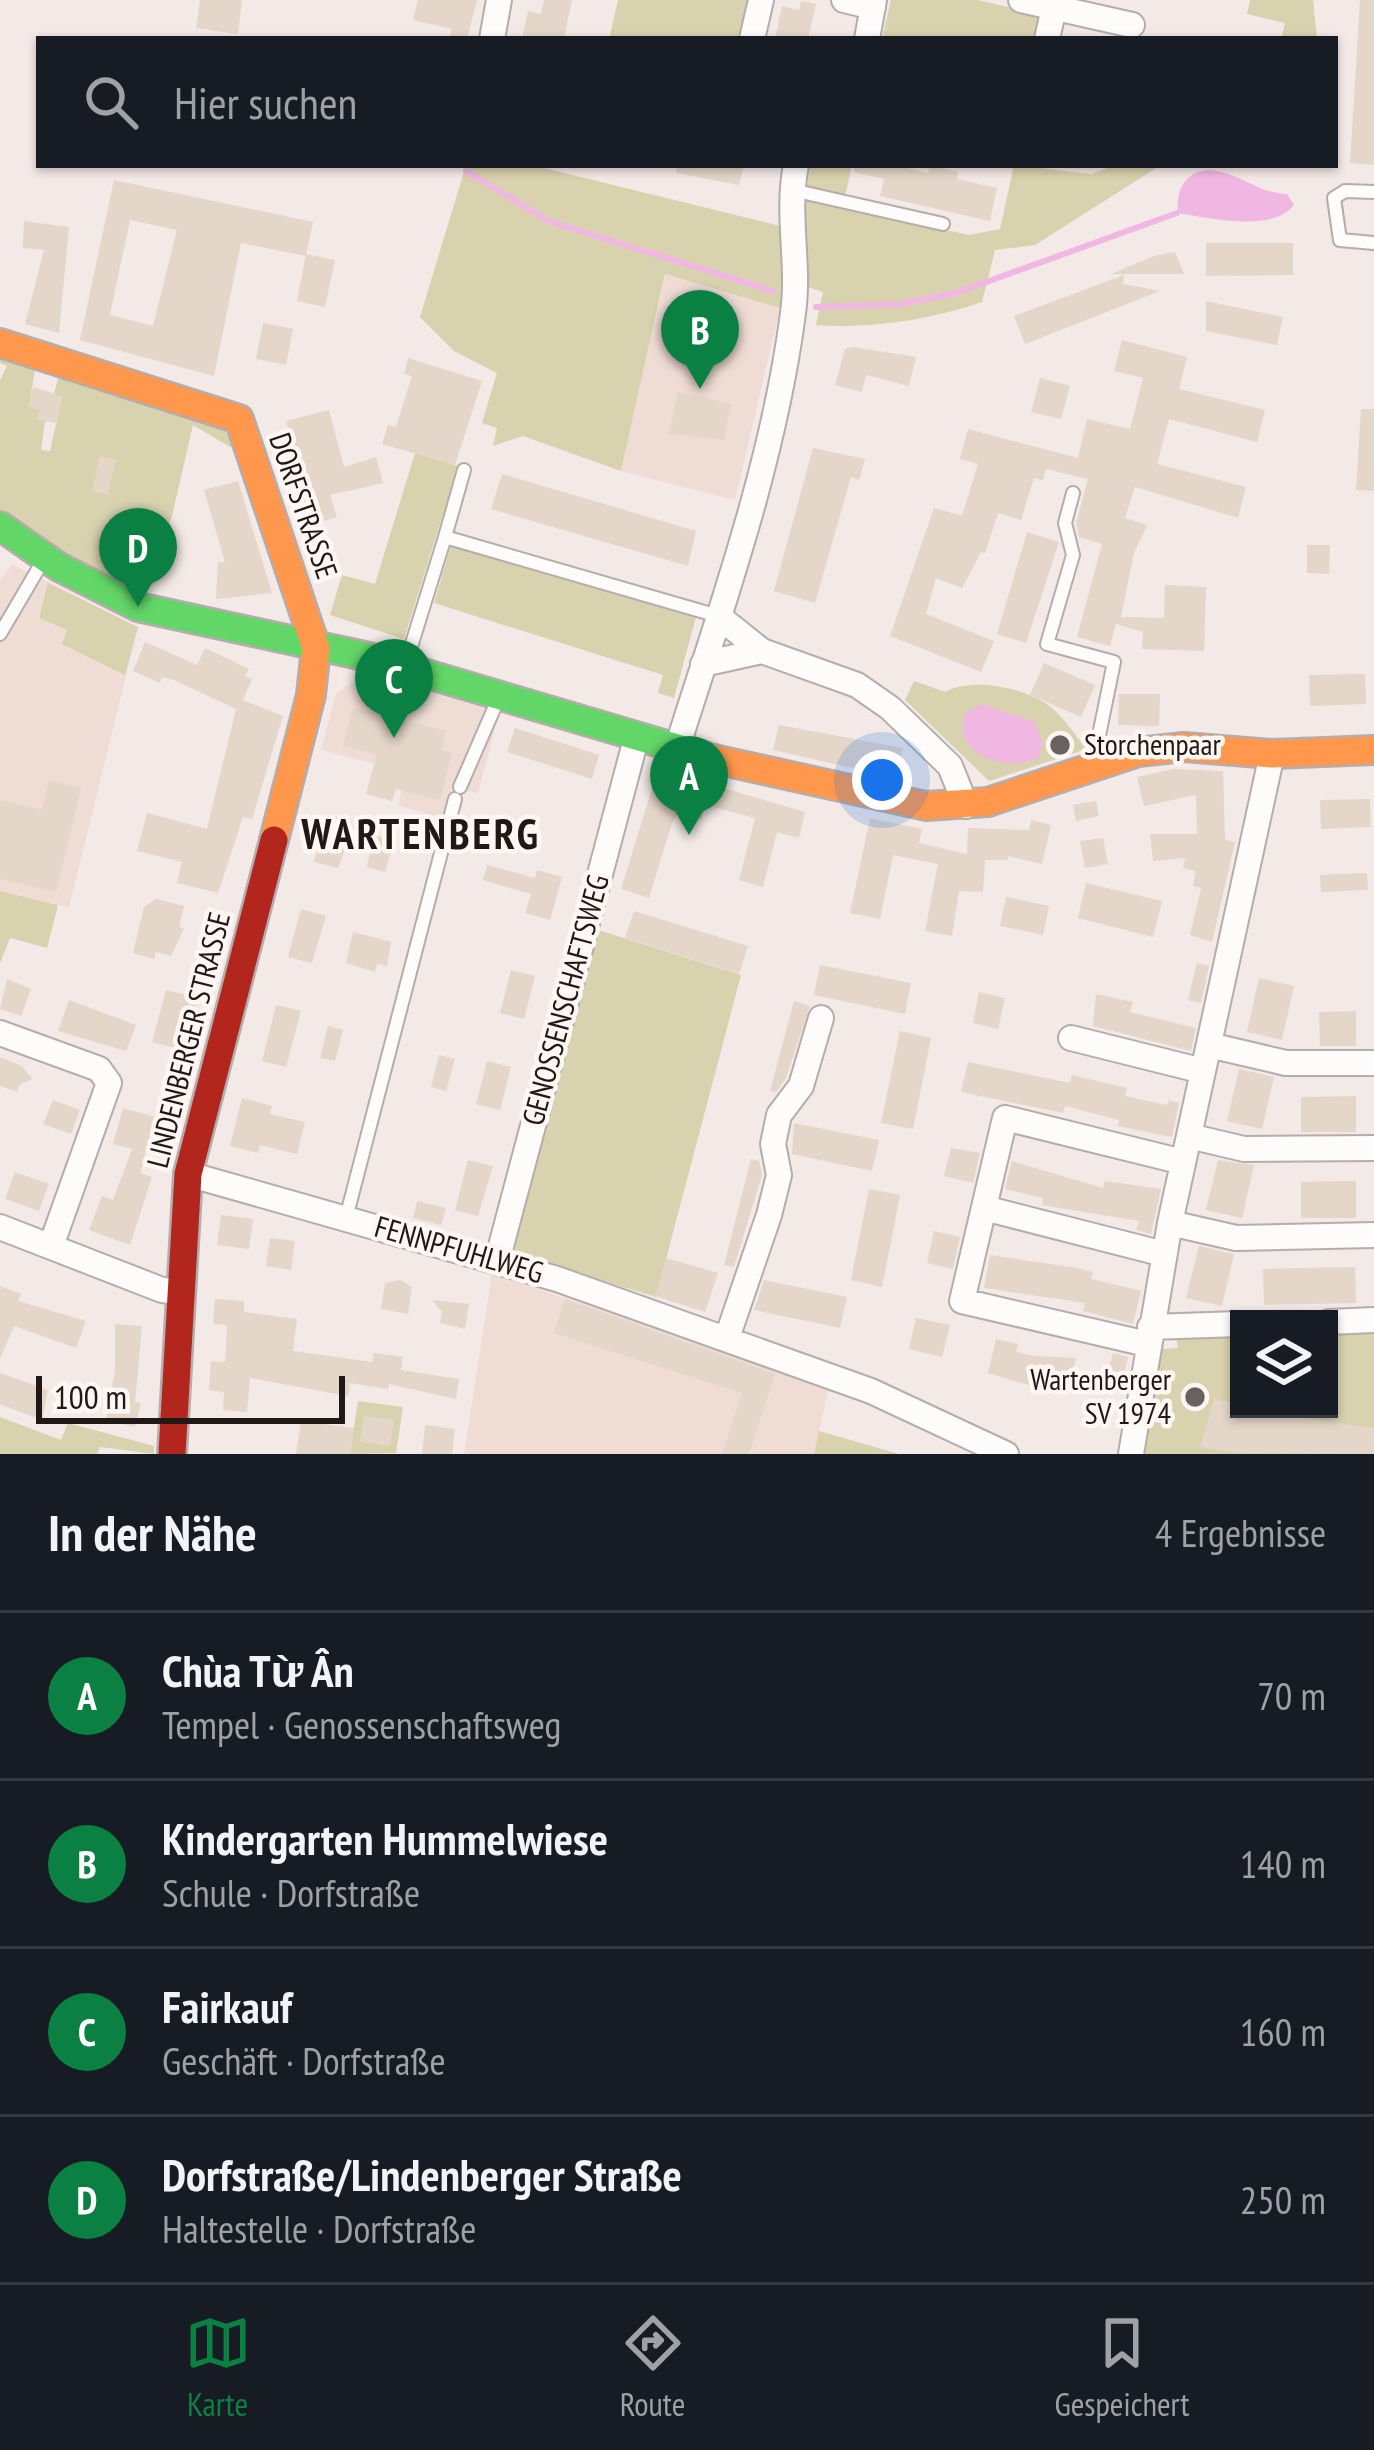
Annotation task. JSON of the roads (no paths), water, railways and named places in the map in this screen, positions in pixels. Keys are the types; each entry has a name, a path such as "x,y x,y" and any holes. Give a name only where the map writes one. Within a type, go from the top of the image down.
{"main road":[{"name":"DORFSTRASSE","path":"0,343 239,419 316,648"},
{"path":"0,526 45,558 137,608 404,667 676,751 836,790 926,806 966,806 1138,752 1184,747 1272,754 1374,750"},
{"name":"LINDENBERGER STRASSE","path":"172,1454 188,1174 312,692 316,648"}],"street":[{"path":"493,36 499,0"},
{"path":"753,36 761,0"},
{"path":"844,0 873,3 868,36"},
{"path":"1021,0 1132,26"},
{"path":"1047,36 1054,8"},
{"path":"676,751 718,616 787,349 794,177"},
{"path":"718,616 762,652 857,686 890,708 950,766 966,806"},
{"path":"703,664 762,652"},
{"name":"GENOSSENSCHAFTSWEG","path":"497,1261 636,739"},
{"path":"1131,1454 1170,1223 1272,754"},
{"path":"727,1338 770,1215 778,1174 773,1144 778,1115 801,1086 821,1018"},
{"path":"0,1033 99,1070 110,1083 52,1246"},
{"path":"1071,1038 1203,1071"},
{"path":"1209,1045 1286,1064 1374,1063"},
{"path":"1183,1162 1005,1118 962,1301 1149,1335 1230,1325"},
{"path":"1189,1136 1244,1148 1374,1148"},
{"name":"FENNPFUHLWEG","path":"188,1174 497,1261 727,1338 871,1391 1006,1454"},
{"path":"984,1208 1165,1254"},
{"path":"1170,1223 1236,1238 1374,1235"},
{"path":"0,1227 162,1291 179,1292"},
{"path":"1338,1322 1374,1320"}],"lane":[{"path":"794,177 944,224"},
{"path":"1374,193 1345,191 1334,198 1340,241 1374,243"},
{"path":"404,667 464,470"},
{"path":"1073,493 1065,523 1073,555 1047,644 1114,662 1096,750 1101,765"},
{"path":"445,537 718,616"},
{"path":"0,634 45,558"},
{"path":"346,1218 458,793 500,696"}],"waterway":[{"path":"466,171 548,221 773,291"},
{"path":"816,307 901,304 956,293 1177,213"}],"place":[{"name":"Kindergarten Hummelwiese","path":"700,389"},
{"name":"Dorfstraße/Lindenberger Straße","path":"138,607"},
{"name":"Fairkauf","path":"394,738"},
{"name":"Storchenpaar","path":"1060,745"},
{"name":"Chùa Từ Ân","path":"689,835"},
{"name":"Wartenberger SV 1974","path":"1195,1397"}],"district":[{"name":"WARTENBERG","path":"421,834"}]}
